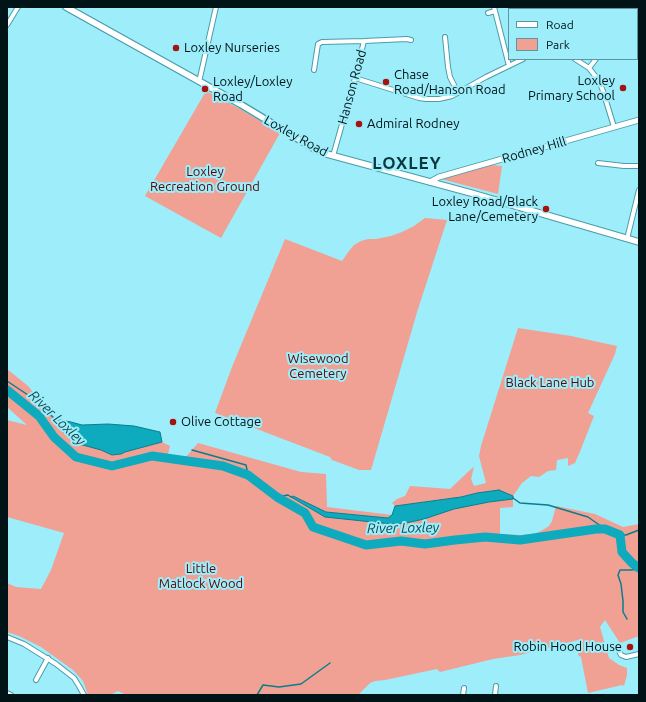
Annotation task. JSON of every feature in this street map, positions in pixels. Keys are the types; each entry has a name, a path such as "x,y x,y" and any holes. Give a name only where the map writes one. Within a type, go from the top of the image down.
{"main road":[{"name":"Loxley Road","path":"66,7 323,153 639,242"}],"street":[{"path":"7,25 18,7"},
{"path":"199,82 216,7"},
{"path":"488,13 495,9 509,66"},
{"path":"445,37 450,77 458,93"},
{"path":"364,41 411,40"},
{"name":"Hanson Road","path":"314,70 318,44 322,42 364,41 333,156"},
{"path":"355,78 426,99 446,98 521,60"},
{"path":"577,60 589,68 599,81 614,127"},
{"path":"589,68 595,60"},
{"name":"Rodney Hill","path":"430,182 439,177 639,120"},
{"path":"598,163 639,166"},
{"path":"627,239 639,192"},
{"path":"7,637 24,644 64,669 74,678 84,695"},
{"path":"619,651 621,655 626,657 639,654"},
{"path":"36,680 48,658"},
{"path":"495,695 496,686"},
{"path":"463,695 464,688"},
{"path":"7,693 11,695"}],"green space":[{"name":"Loxley Recreation Ground","path":"206,91 280,133 221,238 145,196"},
{"path":"491,165 502,166 498,194 441,179 464,171"},
{"name":"Wisewood Cemetery","path":"425,218 447,220 418,309 371,470 359,470 332,460 330,457 215,413 232,367 285,239 342,261 354,245 361,241 391,236 414,226"},
{"name":"Black Lane Hub","path":"518,328 571,336 617,346 615,354 588,413 594,416 575,463 568,466 568,458 557,460 556,470 548,471 539,477 531,476 522,483 513,496 506,493 477,493 461,497 395,506 392,503 405,496 410,486 450,489 474,467 471,479 474,486 486,483 479,456 481,446"},
{"name":"Little Matlock Wood","path":"7,369 28,386 59,426 112,455 121,454 162,442 170,446 168,454 185,458 198,443 301,472 326,474 327,507 392,515 388,518 326,512 293,496 291,497 325,517 406,523 454,509 513,499 513,507 500,508 500,534 521,535 534,534 541,531 549,526 552,521 556,506 595,514 623,527 639,524 639,636 620,643 605,620 600,627 609,658 619,665 627,668 624,686 622,685 588,693 581,657 578,655 578,640 520,655 493,659 440,672 437,669 375,681 370,683 358,695 126,695 118,691 110,695 88,695 83,681 73,670 41,647 7,632 7,583 16,587 41,589 51,570 64,533 7,517 7,420 27,425 7,407"}],"water":[{"path":"55,419 82,425 108,424 134,426 160,432 162,442 121,454 112,455 101,450 79,444 67,436"},
{"path":"499,490 513,496 513,499 454,509 424,519 406,523 391,524 325,517 291,497 293,496 326,512 388,518 392,515 395,506"}],"waterway":[{"path":"7,381 34,399 55,419"},
{"name":"River Loxley","path":"7,390 39,416 54,437 76,457 112,466 152,456 223,466 248,475 277,497 305,513 313,527 366,545 401,541 425,544 485,537 520,540 605,529 620,535 622,552 639,568"},
{"path":"192,450 246,465 248,475"},
{"path":"277,497 288,495 291,497"},
{"path":"513,498 520,503 548,505 588,517 605,529"},
{"path":"620,535 626,535 639,530"},
{"path":"627,619 623,612 621,584 618,575 620,570 639,569"},
{"path":"257,695 263,685 279,687 301,684 330,663"}],"place":[{"name":"Loxley Nurseries","path":"176,48"},
{"name":"Chase Road/Hanson Road","path":"386,82"},
{"name":"Loxley Primary School","path":"623,88"},
{"name":"Loxley/Loxley Road","path":"205,89"},
{"name":"Admiral Rodney","path":"359,124"},
{"name":"Loxley Road/Black Lane/Cemetery","path":"546,209"},
{"name":"Olive Cottage","path":"173,422"},
{"name":"Robin Hood House","path":"630,647"}],"district":[{"name":"LOXLEY","path":"407,163"}]}
